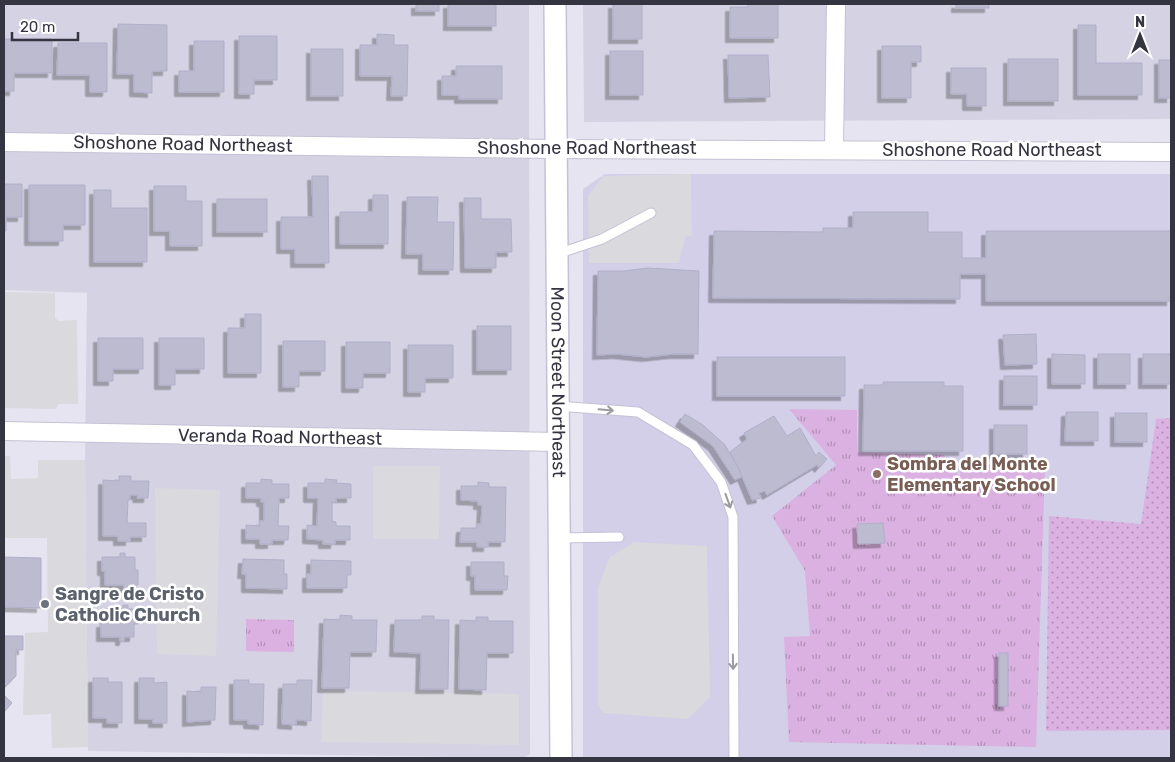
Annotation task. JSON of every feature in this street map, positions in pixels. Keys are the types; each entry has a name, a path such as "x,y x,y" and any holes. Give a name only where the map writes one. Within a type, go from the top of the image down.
{"street":[{"name":"Moon Street Northeast","path":"555,4 561,758"},
{"path":"834,149 836,4"},
{"name":"Shoshone Road Northeast","path":"4,142 556,149 1171,152"},
{"name":"Veranda Road Northeast","path":"4,431 557,442"}],"lane":[{"path":"556,254 602,239 650,214"},
{"path":"557,406 638,412 693,446 721,482 733,516 734,758"},
{"path":"560,538 619,536"}],"shaded area":[{"path":"4,4 529,4 530,754 524,758 88,751 85,460 87,293 4,290"},
{"path":"583,4 1171,4 1171,119 584,122"},
{"name":"Sombra del Monte Elementary School","path":"605,174 1171,174 1171,758 583,758 583,189"},
{"path":"691,174 692,235 685,237 679,263 589,263 588,196 603,176"},
{"path":"4,292 55,293 55,318 59,321 77,320 78,404 59,404 55,409 4,408"},
{"name":"Sangre de Cristo Catholic Church","path":"4,456 10,456 11,479 38,478 38,460 85,460 88,747 52,748 51,714 23,715 25,633 48,632 47,538 4,538"},
{"path":"373,466 440,466 439,539 373,539"},
{"path":"155,488 220,490 216,656 157,654"},
{"path":"634,542 707,546 710,697 688,719 603,713 598,705 598,587 610,557"},
{"path":"329,691 519,694 519,745 321,742 323,694"}],"green space":[{"path":"789,409 857,410 857,452 944,455 960,477 961,463 1045,466 1036,747 789,742 784,637 810,636 805,571 772,516 836,465"},
{"path":"1171,418 1171,730 1046,731 1049,516 1141,524 1156,419"},
{"path":"246,619 294,620 294,652 246,651"}],"building":[{"path":"416,4 439,4 439,11 416,11"},
{"path":"448,4 496,4 496,26 448,26"},
{"path":"613,4 642,4 642,39 613,39"},
{"path":"748,4 778,4 778,38 730,38 730,7 748,7"},
{"path":"956,4 989,4 989,8 956,8"},
{"path":"118,24 167,25 167,71 152,71 152,93 134,92 134,74 117,74"},
{"path":"1078,25 1096,25 1096,63 1142,63 1142,95 1078,95"},
{"path":"377,34 394,35 394,45 408,45 407,96 391,96 392,76 360,76 360,45 377,45"},
{"path":"239,36 277,36 277,80 254,80 254,94 239,94"},
{"path":"4,39 52,39 52,73 14,73 14,91 4,91"},
{"path":"194,41 224,41 224,92 179,92 179,71 194,71"},
{"path":"58,43 107,43 107,92 90,92 90,75 57,75"},
{"path":"882,46 921,46 921,62 911,62 911,98 882,98"},
{"path":"311,49 343,49 343,96 311,96"},
{"path":"610,51 643,51 643,95 610,95"},
{"path":"728,55 768,55 770,97 729,98"},
{"path":"1008,59 1058,59 1058,101 1008,101"},
{"path":"1159,60 1171,60 1171,98 1159,98"},
{"path":"456,66 502,66 502,99 459,99 459,95 442,95 442,76 456,76"},
{"path":"951,68 986,68 986,106 967,106 967,94 951,94"},
{"path":"312,176 328,176 329,263 295,263 295,249 281,249 281,217 313,217"},
{"path":"4,184 22,184 22,217 6,217 6,231 4,231"},
{"path":"29,185 85,185 85,225 63,225 63,241 29,241"},
{"path":"154,186 186,186 186,201 202,201 202,246 170,246 170,231 154,231"},
{"path":"94,190 111,190 111,208 147,208 147,262 94,262"},
{"path":"373,195 388,195 388,244 340,244 340,212 373,212"},
{"path":"407,197 438,197 437,222 454,222 453,270 423,270 423,254 406,254"},
{"path":"464,198 481,198 481,219 511,219 512,252 496,252 496,268 465,268"},
{"path":"217,199 267,199 267,232 217,232"},
{"path":"853,212 928,212 928,232 962,232 962,258 986,258 986,231 1171,231 1171,301 986,301 986,274 960,274 960,299 713,298 714,231 823,232 823,228 853,228"},
{"path":"648,268 699,271 698,354 646,357 617,354 597,355 598,271 624,271"},
{"path":"245,314 261,314 261,373 228,373 228,328 245,328"},
{"path":"477,326 511,326 511,370 477,370"},
{"path":"1036,334 1037,364 1005,365 1003,335"},
{"path":"98,338 143,338 143,369 113,369 113,381 98,381"},
{"path":"159,338 204,338 204,369 175,369 175,385 159,385"},
{"path":"283,341 325,341 325,371 299,371 299,387 283,387"},
{"path":"346,342 390,342 390,373 363,373 363,388 346,388"},
{"path":"408,345 453,345 453,378 425,378 425,392 408,392"},
{"path":"1052,354 1085,355 1085,384 1052,384"},
{"path":"1098,354 1130,354 1130,384 1098,384"},
{"path":"1143,354 1171,354 1171,384 1143,384"},
{"path":"717,357 845,357 845,396 717,396"},
{"path":"1004,376 1037,376 1037,405 1004,405"},
{"path":"883,382 944,382 944,386 963,386 963,451 863,451 864,385 883,385"},
{"path":"1066,412 1098,412 1098,441 1065,441"},
{"path":"1115,413 1147,413 1147,442 1115,442"},
{"path":"685,414 703,425 725,445 743,476 735,480 713,446 680,422"},
{"path":"774,416 787,436 800,428 816,456 819,452 827,459 819,468 817,465 767,495 765,491 759,493 761,498 752,500 730,452 747,439 744,433"},
{"path":"994,425 1027,425 1027,454 994,454"},
{"path":"119,476 131,476 131,481 149,481 148,498 137,498 138,495 130,495 130,500 128,500 127,523 146,523 146,537 130,537 130,541 118,541 118,536 103,536 103,480 119,481"},
{"path":"261,479 272,480 272,484 289,484 289,498 279,498 278,526 289,526 288,540 272,540 272,544 260,544 260,539 246,539 246,525 260,526 260,521 264,521 264,502 261,502 261,498 246,498 246,483 261,483"},
{"path":"325,479 337,480 336,483 351,484 351,498 336,498 336,503 332,502 332,521 336,522 336,526 350,526 350,540 335,540 335,544 323,544 323,540 307,539 307,525 317,526 318,498 308,498 308,483 325,483"},
{"path":"478,482 489,483 489,487 506,487 505,542 488,542 488,547 477,547 477,542 460,542 461,528 477,528 477,524 481,524 482,505 478,505 478,501 461,500 461,486 478,486"},
{"path":"883,523 885,543 858,544 857,524"},
{"path":"120,553 125,553 125,557 135,557 135,570 138,570 138,585 129,585 129,589 124,589 124,585 105,585 102,557 120,557"},
{"name":"Sangre de Cristo Catholic Church","path":"4,557 41,558 41,608 4,607"},
{"path":"243,559 284,560 284,574 287,574 287,589 246,588 246,574 242,574"},
{"path":"311,560 351,561 351,575 347,575 347,588 307,588 307,574 311,574"},
{"path":"471,562 504,562 504,576 508,576 507,590 475,590 475,576 471,576"},
{"path":"123,605 128,605 128,609 138,609 138,624 134,624 134,637 124,637 124,641 120,641 120,637 101,637 101,623 105,623 105,609 123,609"},
{"path":"340,615 352,616 352,620 377,620 376,652 350,652 349,688 322,688 324,619 340,620"},
{"path":"422,616 434,616 434,620 449,620 448,689 420,689 421,653 394,652 395,620 422,620"},
{"path":"476,617 488,617 488,621 513,621 513,653 487,653 486,690 459,689 460,620 476,621"},
{"name":"Sangre de Cristo Catholic Church","path":"4,636 23,636 23,650 16,650 16,676 4,688"},
{"path":"999,653 1008,653 1008,706 999,706"},
{"path":"93,678 108,678 108,682 122,682 122,723 107,723 107,718 93,718"},
{"path":"139,678 154,678 154,683 167,682 167,723 153,723 153,719 139,719"},
{"path":"234,680 249,680 249,684 264,684 263,725 248,724 248,720 234,720"},
{"path":"297,680 312,680 311,721 296,720 296,725 282,724 283,684 297,684"},
{"path":"201,687 216,687 215,720 187,722 187,691 201,692"},
{"path":"4,695 12,703 4,712"}],"place":[{"name":"Sombra del Monte Elementary School","path":"877,474"},
{"name":"Sangre de Cristo Catholic Church","path":"45,604"}]}
